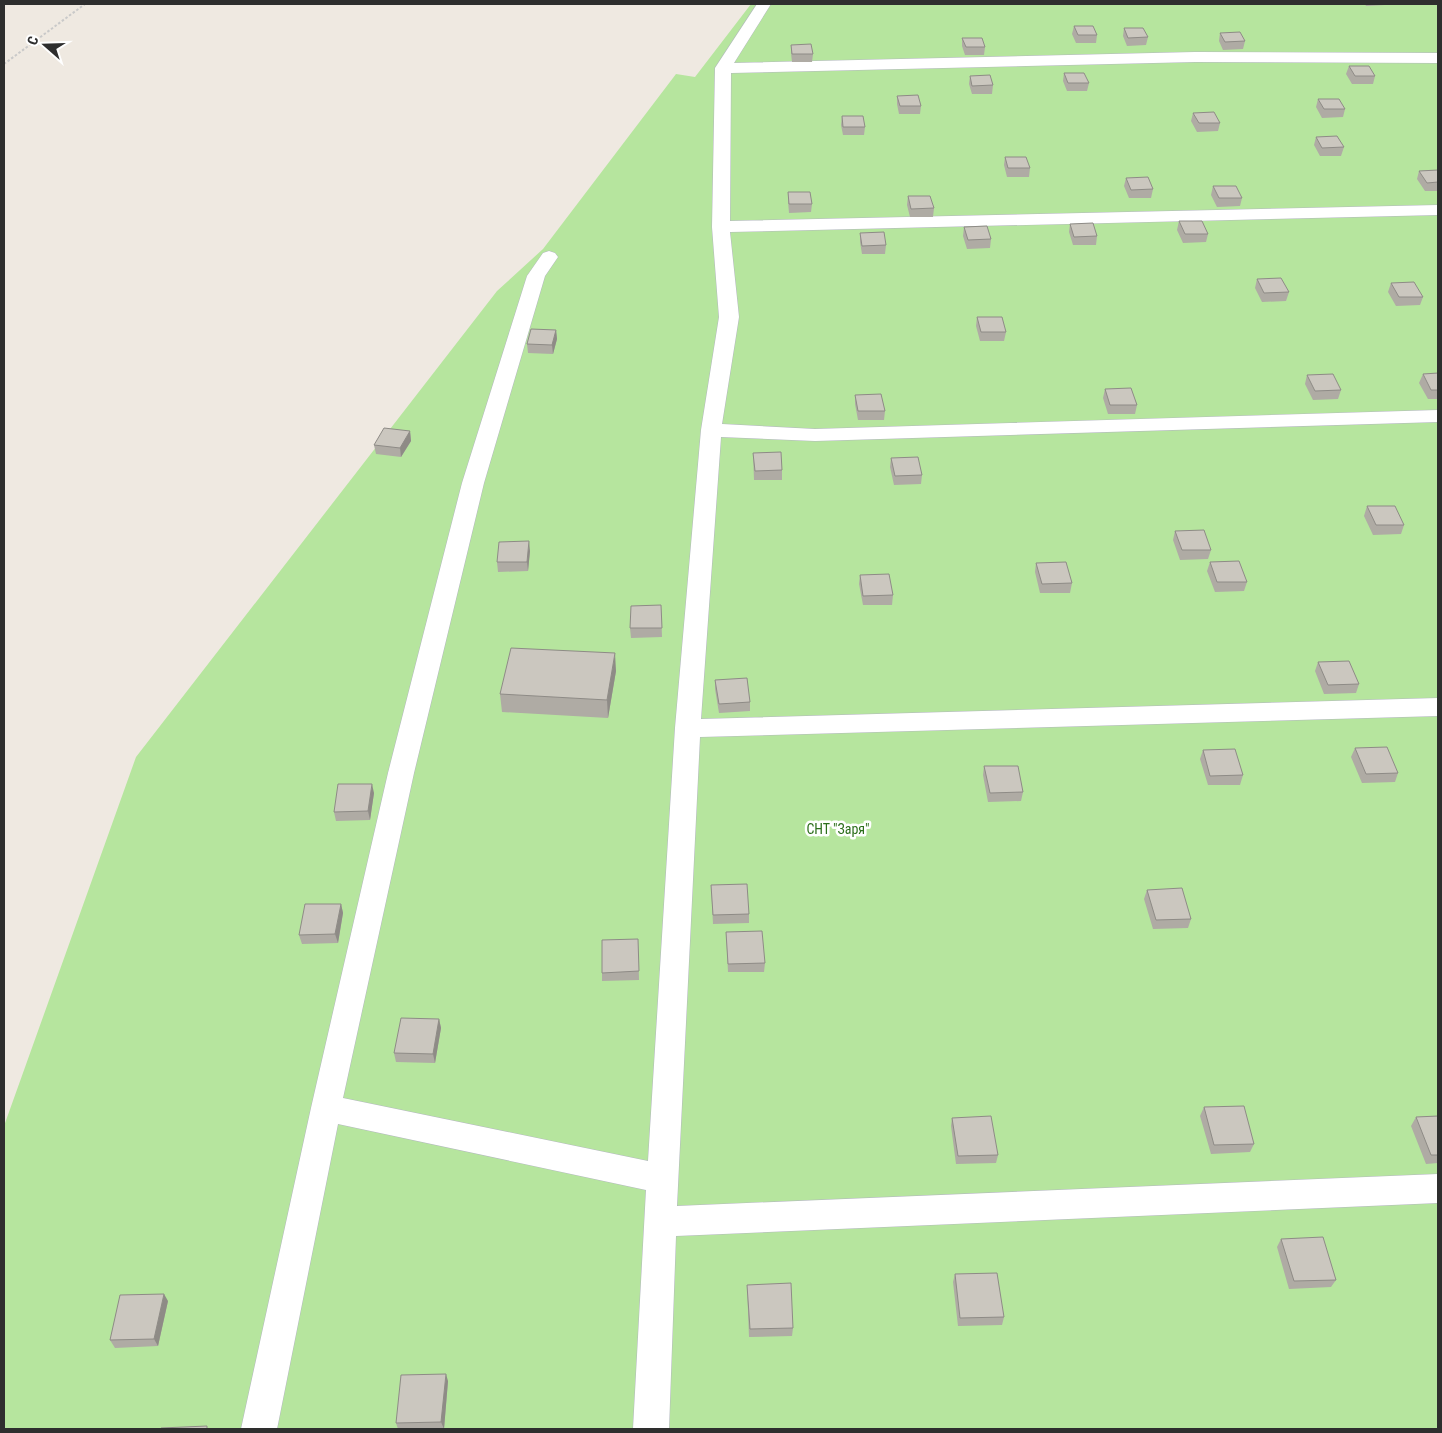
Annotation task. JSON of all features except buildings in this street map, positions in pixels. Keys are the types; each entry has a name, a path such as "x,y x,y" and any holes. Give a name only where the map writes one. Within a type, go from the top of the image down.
{"lane":[{"path":"651,1429 660,1222 688,728 711,430 729,317 721,227 723,68 764,4"},
{"path":"723,68 1195,56 1438,58"},
{"path":"721,227 1438,210"},
{"path":"259,1429 326,1108 401,773 473,482 536,276 549,257"},
{"path":"711,430 815,435 1438,416"},
{"path":"688,728 1438,707"},
{"path":"326,1108 663,1180"},
{"path":"660,1222 1438,1189"}],"path":[{"path":"4,64 85,4"}],"green space":[{"name":"СНТ \"Заря\"","path":"751,4 1438,4 1438,1429 4,1429 4,1126 136,757 497,291 543,249 676,74 695,77"}]}
